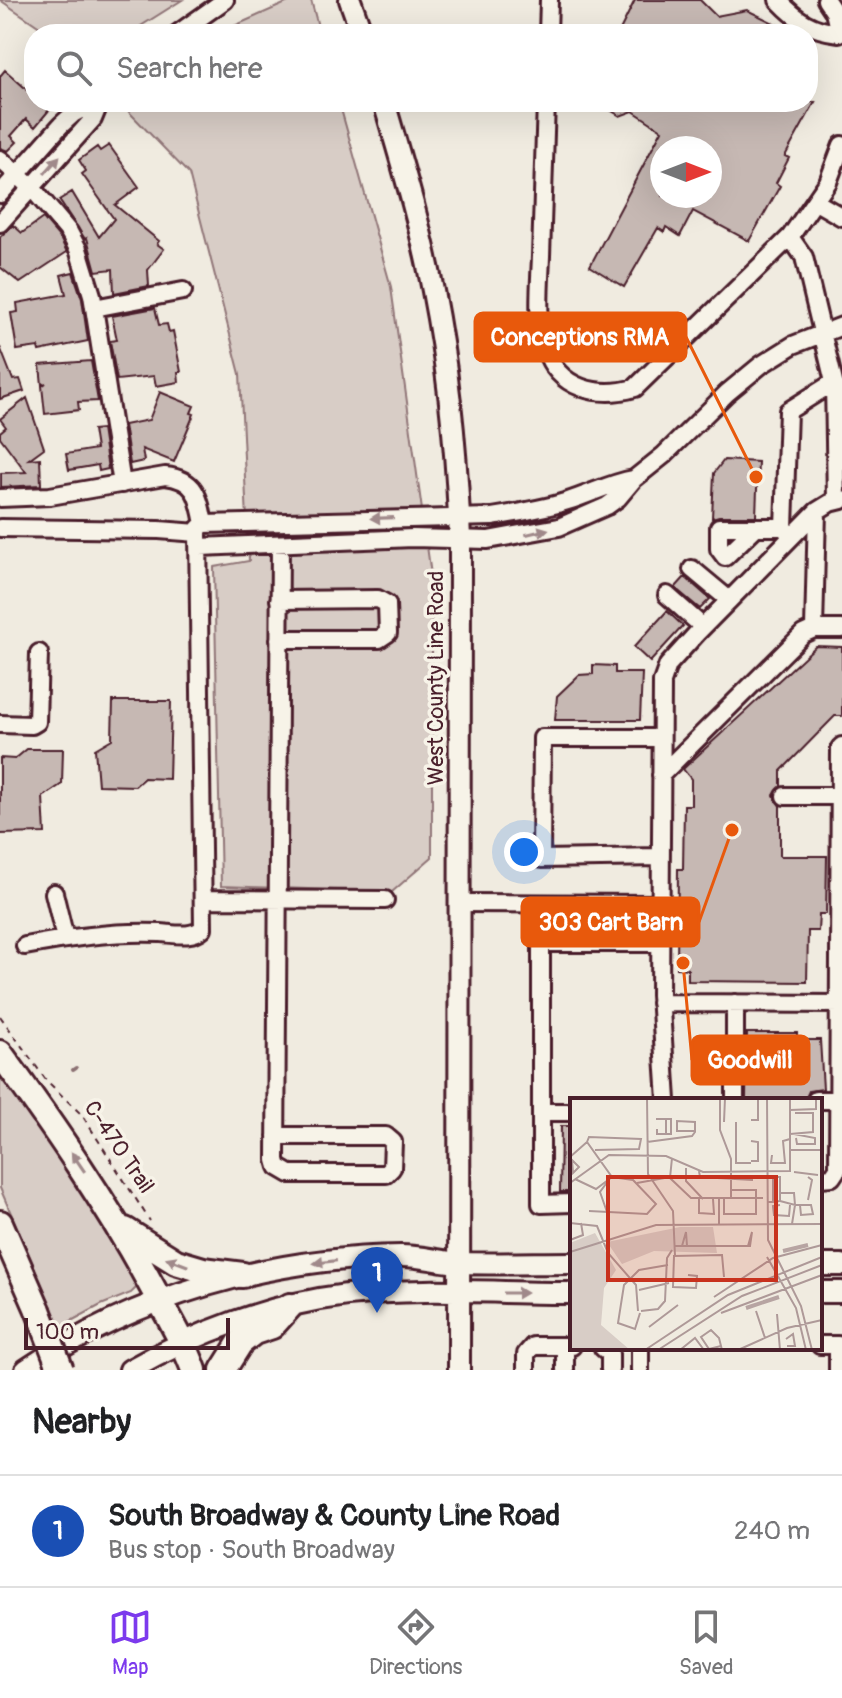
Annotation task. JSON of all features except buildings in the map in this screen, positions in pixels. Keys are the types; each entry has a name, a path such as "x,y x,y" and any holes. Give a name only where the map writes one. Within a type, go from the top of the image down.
{"highway":[{"path":"0,1053 120,1228 183,1343 194,1370"},
{"path":"0,1223 61,1370"},
{"path":"120,1228 176,1262 203,1270 243,1275"},
{"path":"223,1370 243,1340 254,1332 272,1326 290,1306"}],"main road":[{"path":"350,0 358,24"},
{"name":"West County Line Road","path":"387,112 433,290 449,387 460,530 459,1370"},
{"path":"26,1370 81,1336 159,1300 243,1275 384,1256 419,1256 459,1263 570,1263"},
{"path":"130,1370 183,1343 247,1318 323,1299 405,1291 570,1293"}],"street":[{"path":"191,24 225,0"},
{"path":"548,24 549,0"},
{"path":"778,0 792,15 806,24"},
{"path":"826,0 834,12 841,37"},
{"path":"818,31 841,37"},
{"path":"0,194 61,125 77,112"},
{"path":"0,223 93,119 95,112"},
{"path":"546,112 541,319 545,349 557,369 575,385 596,393 616,393 635,388 790,237 828,182 842,145"},
{"path":"0,159 32,188 69,232 78,249 94,308 122,484"},
{"path":"816,202 842,217"},
{"path":"667,1098 660,1003 661,693 665,672 788,532 817,511 839,501 838,417 834,382 804,257 790,237"},
{"path":"94,308 183,291"},
{"path":"201,535 426,517 495,539 559,527 618,498 634,479 664,455 744,378 776,355 842,326"},
{"path":"788,532 788,411 834,382"},
{"path":"0,498 50,496 165,476 188,482 200,503 203,928 193,935 132,932 65,938 25,946"},
{"path":"814,629 817,511"},
{"path":"756,527 788,532"},
{"path":"0,528 159,530 280,544 413,538 460,530"},
{"path":"276,1136 386,1136 393,1142 392,1168 386,1174 290,1174 278,1167 276,1160 276,1136 277,901 280,544"},
{"path":"692,569 728,599"},
{"path":"667,595 703,627"},
{"path":"279,600 378,599 387,604 388,633 379,639 279,639"},
{"path":"661,775 798,639 814,629 842,629"},
{"path":"0,724 32,725 37,722 39,653"},
{"path":"660,857 541,859 541,845 542,738 661,738"},
{"path":"822,1178 832,1177 838,1168 842,746"},
{"path":"785,796 840,796"},
{"path":"54,893 65,938"},
{"path":"204,899 385,900"},
{"path":"460,903 660,904"},
{"path":"570,1203 541,1204 541,943 660,943"},
{"path":"660,1003 840,1004"},
{"path":"735,1003 735,1098"},
{"path":"822,1100 838,1100"},
{"path":"541,1112 570,1112"},
{"path":"822,1345 838,1345 838,1370"},
{"path":"526,1370 526,1354 533,1346 568,1346 565,1370"},
{"path":"605,1350 610,1354 610,1370"}],"path":[{"name":"C-470 Trail","path":"0,1016 46,1080 82,1115 150,1222"}],"shaded area":[{"path":"0,0 182,0 144,24 35,24"},
{"path":"293,0 311,0 317,24 239,24"},
{"path":"129,112 342,112 391,287 432,582 432,857 392,892 221,886 214,567 249,561 240,374 189,174"},
{"path":"0,1071 102,1218 139,1285 131,1293 60,1327 0,1188"}],"place":[{"name":"Conceptions RMA","path":"756,477"},
{"name":"303 Cart Barn","path":"732,830"},
{"name":"Goodwill","path":"683,963"},
{"name":"South Broadway & County Line Road","path":"377,1313"}]}
